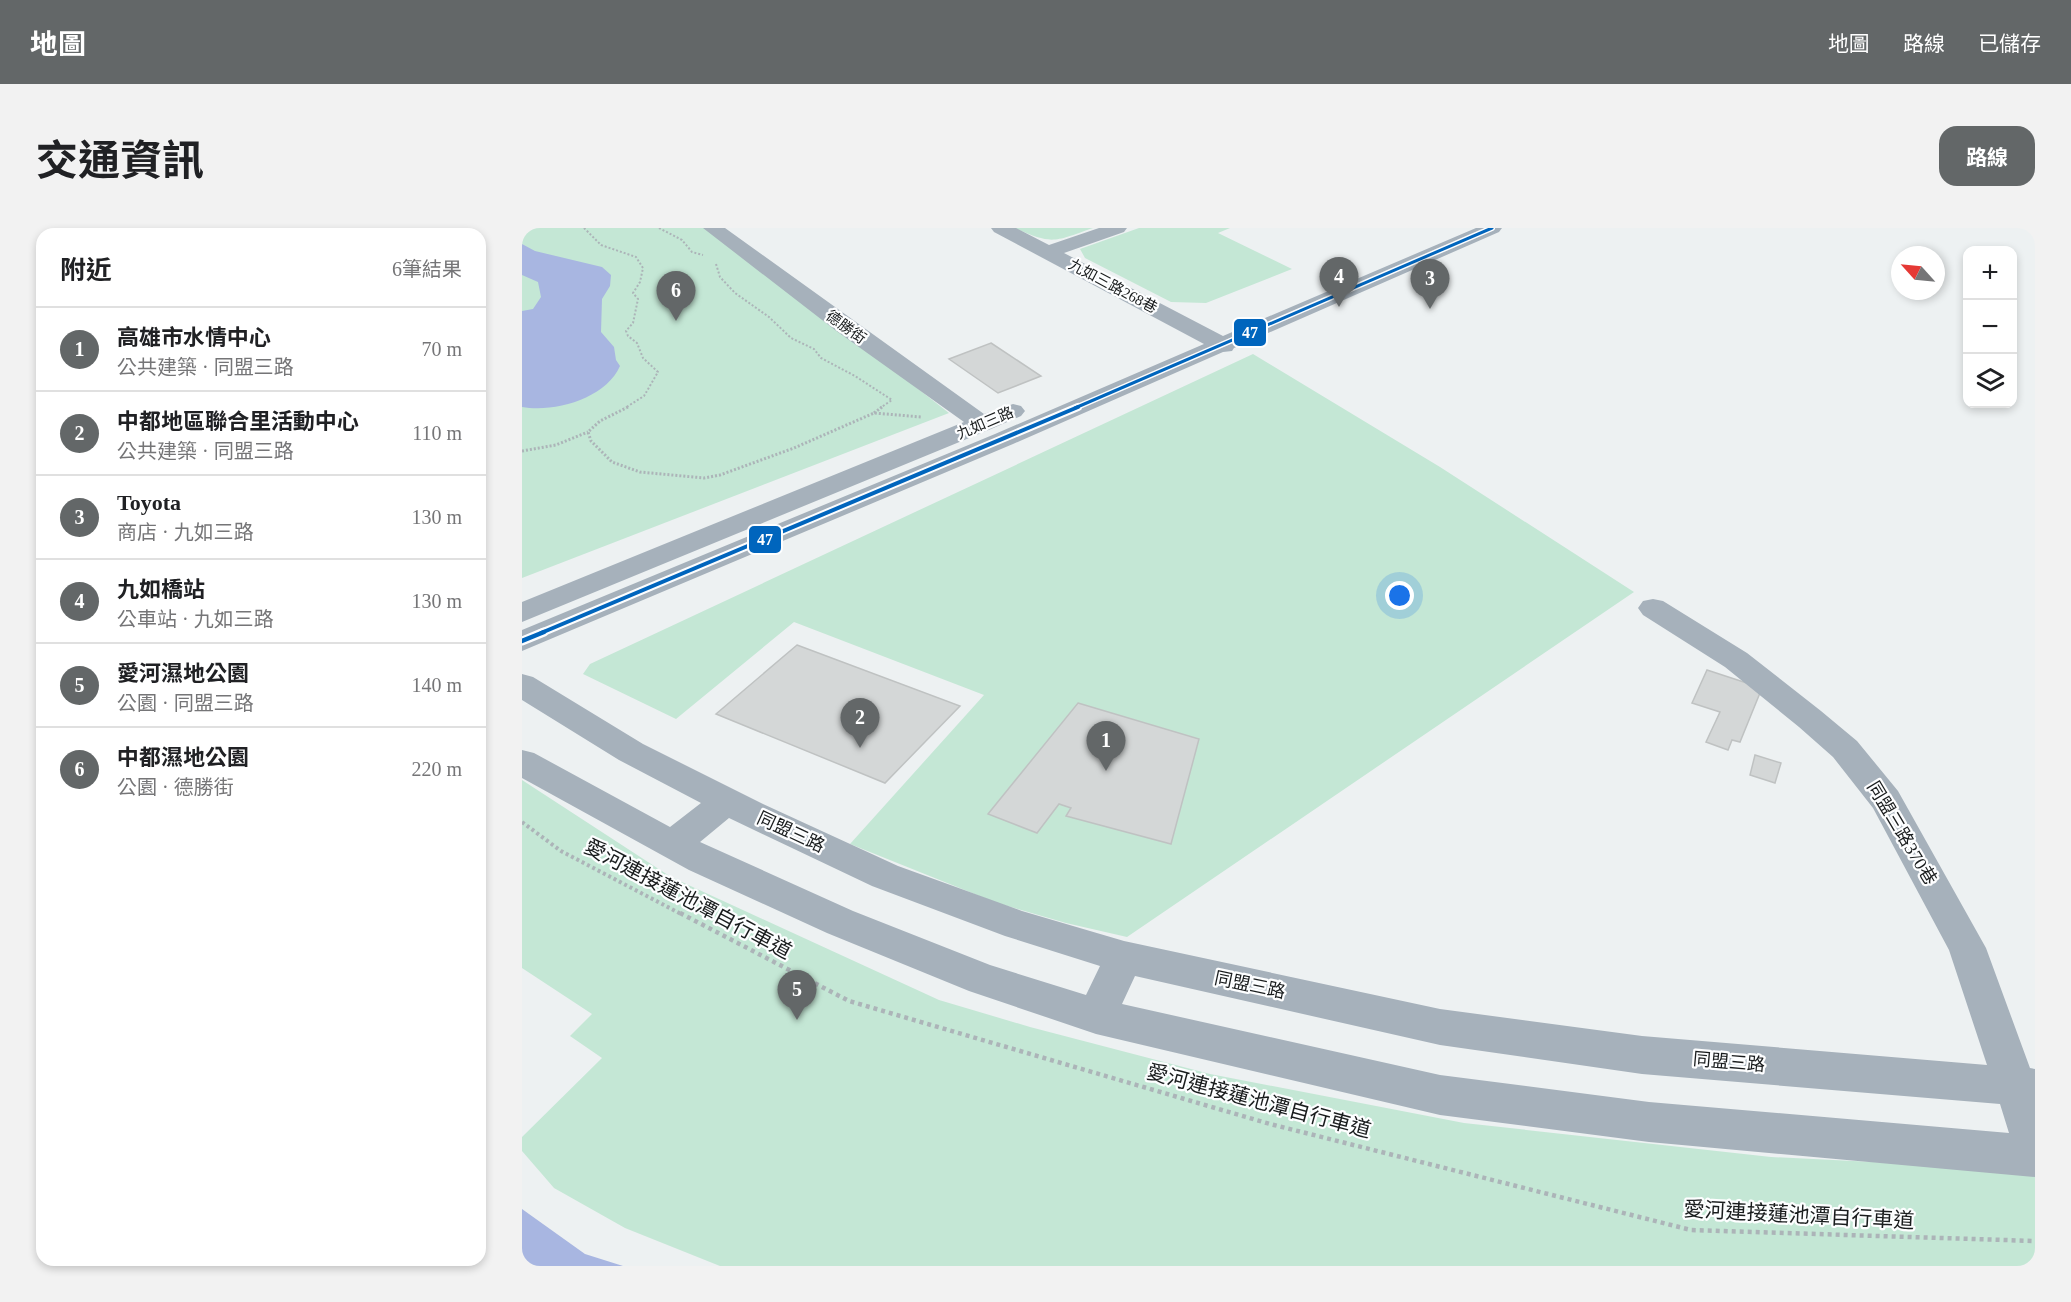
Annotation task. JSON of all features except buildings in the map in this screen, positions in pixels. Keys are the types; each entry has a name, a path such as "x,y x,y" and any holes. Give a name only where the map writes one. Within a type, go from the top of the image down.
{"street":[{"name":"德勝街","path":"713,228 843,326 982,424"},
{"name":"九如三路268巷","path":"1001,228 1224,346"},
{"path":"1049,252 1117,228"},
{"name":"九如三路","path":"522,613 982,424 1445,228"},
{"name":"九如三路","path":"522,641 1224,346 1492,228"},
{"name":"同盟三路370巷","path":"1653,608 1736,660 1810,719 1845,748 1886,800 1966,948 2025,1088 2035,1144"},
{"name":"同盟三路","path":"522,685 631,752 726,801 885,876 1018,925 1124,957 1440,1026 1642,1054 2025,1088"},
{"path":"522,762 673,845 840,922 983,979 1096,1016 1440,1095 1649,1122 2035,1156"},
{"path":"673,845 726,801"},
{"path":"1096,1016 1124,957"}],"path":[{"path":"522,451 556,445 588,432 593,426 624,411 645,395 658,372 643,358 637,343 628,336 626,331 633,323 638,299 633,293 640,286 644,271 643,265 638,258 629,253 603,246 585,228"},
{"path":"588,432 591,441 612,462 640,472 704,478 720,475 794,448 874,413 892,400 855,376 821,358 814,349 791,338 769,317 735,293 720,277 716,262 692,252 682,240 659,228"},
{"path":"874,413 928,418 922,423"},
{"name":"愛河連接蓮池潭自行車道","path":"522,822 561,851 849,1001 1270,1124 1691,1230 2035,1241"}],"green space":[{"path":"522,228 712,228 949,413 522,578"},
{"path":"1014,228 1093,228 1053,240 1037,237"},
{"path":"1139,228 1230,228 1218,233 1292,269 1206,303 1171,302 1085,258 1080,249"},
{"path":"1253,354 1440,467 1634,592 1127,937 1066,923 997,903 850,844 984,695 794,622 676,719 583,674 590,664"},
{"path":"522,780 671,877 939,1000 1030,1027 1210,1074 1464,1123 1771,1157 2035,1170 2035,1266 720,1266 625,1228 554,1188 522,1151 522,1137 602,1058 570,1036 592,1014 522,968"}],"water":[{"path":"522,244 535,251 602,267 611,275 610,286 602,299 601,332 614,347 616,360 620,366 603,387 578,401 549,408 522,407 522,311 533,309 541,297 538,282 522,275"},
{"path":"522,1209 585,1254 623,1266 522,1266"}],"transit line":[{"name":"47","path":"522,641 1004,439 1492,228"}],"place":[{"name":"九如橋站","path":"1339,307"},
{"name":"Toyota","path":"1430,309"},
{"name":"中都濕地公園","path":"676,321"},
{"name":"中都地區聯合里活動中心","path":"860,748"},
{"name":"高雄市水情中心","path":"1106,771"},
{"name":"愛河濕地公園","path":"797,1020"}]}
